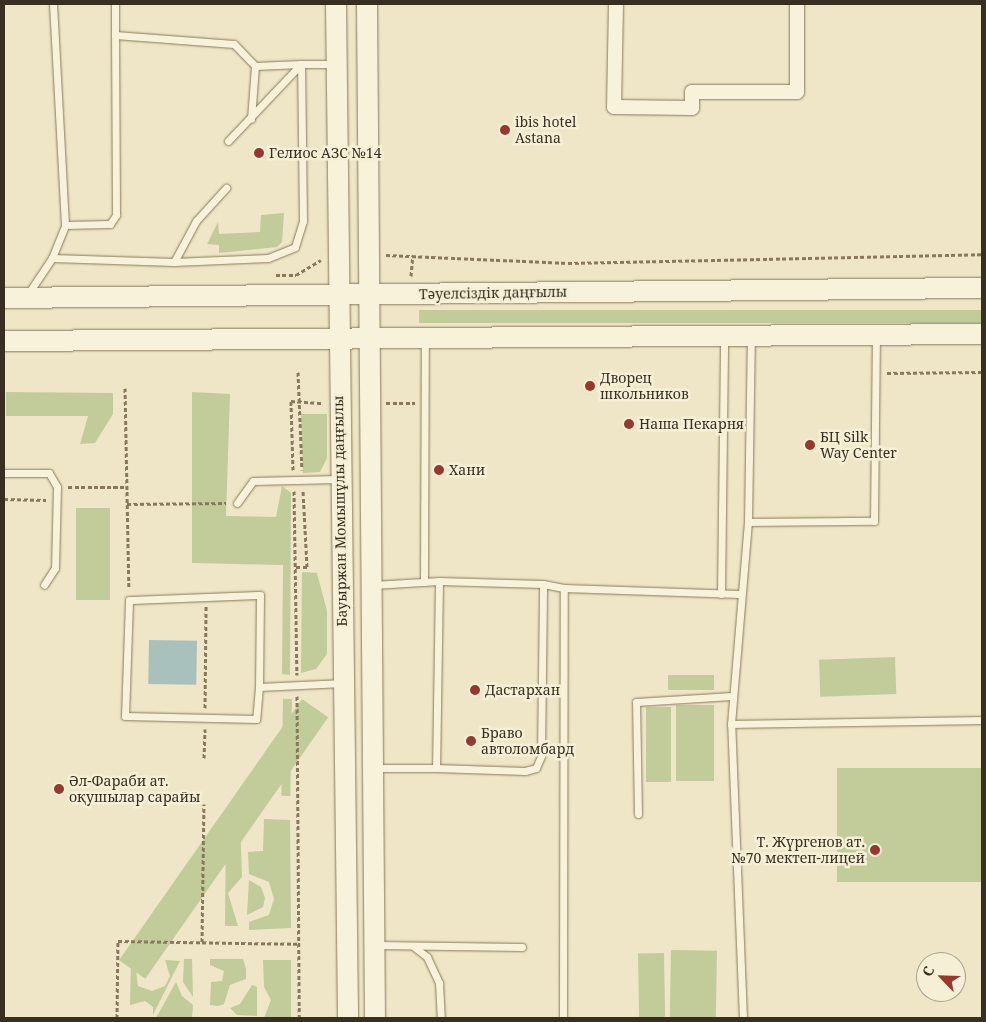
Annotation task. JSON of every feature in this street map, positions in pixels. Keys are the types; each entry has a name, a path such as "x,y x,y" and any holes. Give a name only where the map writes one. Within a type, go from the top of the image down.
{"main road":[{"name":"Бауыржан Момышұлы даңғылы","path":"336,4 338,479 348,1018"},
{"name":"Бауыржан Момышұлы даңғылы","path":"367,4 367,339 375,1018"},
{"name":"Тәуелсіздік даңғылы","path":"4,298 982,288"},
{"path":"4,341 982,334"}],"street":[{"path":"616,4 614,107 692,108 692,92 796,92 797,4"}],"lane":[{"path":"26,298 52,258 65,225 53,4"},
{"path":"65,225 110,224 116,215 116,4"},
{"path":"115,35 234,44 255,66 251,119"},
{"path":"52,258 174,262 268,258 295,247 303,222 301,64"},
{"path":"228,140 251,119 301,64"},
{"path":"255,66 336,64"},
{"path":"174,262 196,221 226,188"},
{"path":"748,522 874,521 876,335"},
{"path":"743,1018 731,724 739,594 748,522 751,336"},
{"path":"721,594 724,337"},
{"path":"424,582 425,338"},
{"path":"4,473 49,473 57,487 55,568 44,585"},
{"path":"237,503 253,482 338,479"},
{"path":"370,586 439,581 543,584 564,588 739,594"},
{"path":"436,768 439,581"},
{"path":"372,768 525,771 539,765 543,584"},
{"path":"563,1018 564,588"},
{"path":"260,596 259,687 256,719 125,716 129,600 207,597 260,596"},
{"path":"259,687 343,683"},
{"path":"638,814 636,702 732,696"},
{"path":"731,724 982,720"},
{"path":"374,945 522,947"},
{"path":"413,946 428,958 440,983 441,1018"}],"path":[{"path":"381,256 413,255 568,263 982,254"},
{"path":"410,284 413,255"},
{"path":"876,373 982,372"},
{"path":"125,388 129,600"},
{"path":"383,403 416,403 415,394"},
{"path":"299,1018 297,686 291,401 323,403"},
{"path":"57,487 127,487"},
{"path":"4,499 56,500"},
{"path":"127,504 237,503"},
{"path":"204,758 207,597"},
{"path":"202,942 204,804"},
{"path":"117,1018 118,941 299,944"}],"green space":[{"path":"284,213 282,242 277,247 219,253 219,245 207,244 218,222 219,234 260,232 261,215"},
{"path":"419,310 982,310 982,323 419,323"},
{"path":"6,392 113,393 113,414 95,443 80,444 88,416 6,416"},
{"path":"192,392 230,394 226,516 276,517 282,486 291,493 290,675 282,674 283,565 192,563"},
{"path":"301,414 327,414 327,458 320,472 303,473"},
{"path":"76,508 110,508 110,600 76,600"},
{"path":"302,572 317,573 327,611 327,654 316,669 301,673"},
{"path":"895,657 896,694 820,697 819,660"},
{"path":"668,675 714,675 714,690 668,690"},
{"path":"283,699 292,699 290,796 281,796"},
{"path":"302,699 328,717 145,979 119,960"},
{"path":"676,705 714,705 714,781 676,781"},
{"path":"646,707 671,707 671,782 646,782"},
{"path":"837,768 982,768 982,882 837,882"},
{"path":"226,818 240,818 242,877 228,893 238,926 225,926"},
{"path":"264,819 290,820 291,928 249,930 249,922 269,915 274,899 269,882 249,874 248,852 263,851"},
{"path":"249,880 261,887 265,898 263,907 247,915"},
{"path":"671,950 717,951 716,1018 670,1018"},
{"path":"638,953 664,953 665,1018 639,1018"},
{"path":"184,959 192,959 193,997 183,982"},
{"path":"210,959 243,959 246,969 246,979 230,985 224,1004 218,1006 210,1005 211,982 222,981 224,971 210,965"},
{"path":"131,960 141,960 136,971 138,986 152,991 165,986 170,976 165,960 180,961 153,1015 153,1007 145,1001 130,1005"},
{"path":"263,960 291,960 291,1018 264,1018 271,1000 264,987"},
{"path":"176,982 182,996 193,1005 192,1018 156,1018"},
{"path":"252,985 257,987 257,1016 237,1015 230,1008 240,1004"}],"water":[{"path":"149,640 197,641 196,685 148,684"}],"place":[{"name":"ibis hotel Astana","path":"505,130"},
{"name":"Гелиос АЗС №14","path":"259,153"},
{"name":"Дворец школьников","path":"590,386"},
{"name":"Наша Пекарня","path":"629,424"},
{"name":"БЦ Silk Way Center","path":"810,445"},
{"name":"Хани","path":"439,470"},
{"name":"Дастархан","path":"475,690"},
{"name":"Браво автоломбард","path":"471,741"},
{"name":"Әл-Фараби ат. оқушылар сарайы","path":"59,789"},
{"name":"Т. Жүргенов ат. №70 мектеп-лицей","path":"875,850"}]}
